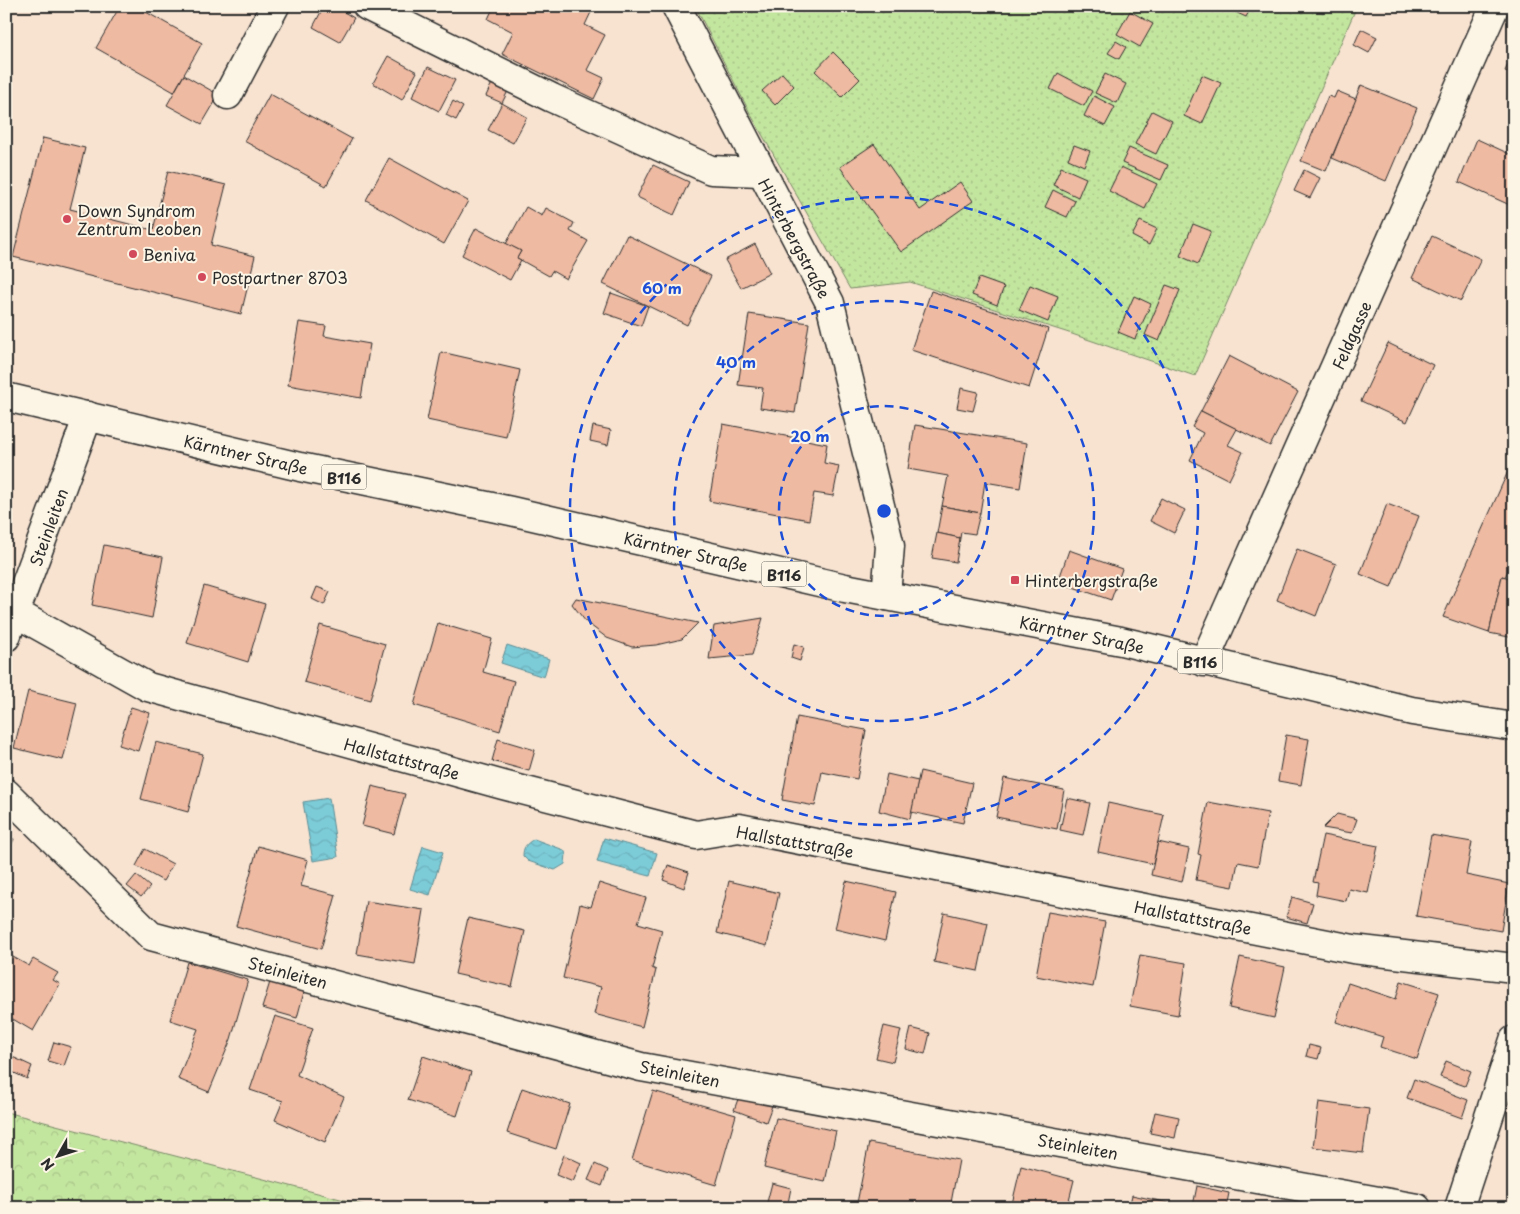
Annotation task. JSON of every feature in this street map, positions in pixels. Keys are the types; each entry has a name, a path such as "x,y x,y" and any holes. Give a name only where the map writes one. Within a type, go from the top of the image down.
{"street":[{"path":"228,95 275,6"},
{"name":"Hinterbergstraße","path":"367,6 552,98 711,170 760,172"},
{"name":"Hinterbergstraße","path":"676,6 760,172 830,303 890,546 886,596"},
{"name":"Feldgasse","path":"1204,662 1495,6"},
{"name":"Kärntner Straße","path":"6,397 300,467 511,511 886,596 1121,641 1412,711 1514,727"},
{"name":"Steinleiten","path":"11,625 88,416"},
{"name":"Hallstattstraße","path":"11,625 148,688 503,786 696,835 739,828 1353,949 1514,968"},
{"name":"Steinleiten","path":"6,793 151,936 642,1067 1417,1208"},
{"path":"1458,1208 1514,1040"}],"green space":[{"path":"695,6 1357,6 1195,376 910,282 850,289 751,115"},
{"path":"6,1112 375,1208 6,1208"}],"water":[{"path":"507,645 549,659 544,677 501,663"},
{"path":"329,798 338,857 313,861 303,802"},
{"path":"604,838 657,853 650,876 597,862"},
{"path":"534,839 564,850 566,854 565,864 555,870 528,861 523,856 524,848"},
{"path":"423,846 443,852 430,895 410,889"}],"building":[{"path":"120,6 135,6 202,43 174,92 96,48"},
{"path":"324,6 334,6 354,18 340,42 313,27"},
{"path":"494,6 594,6 585,25 605,35 587,70 604,78 594,99 502,54 513,32 488,19"},
{"path":"1236,6 1252,6 1246,17 1233,11"},
{"path":"1130,11 1153,24 1140,47 1117,34"},
{"path":"1361,29 1377,37 1369,53 1354,45"},
{"path":"1116,41 1126,47 1119,59 1108,53"},
{"path":"1514,51 1514,75 1505,71"},
{"path":"833,52 860,79 842,97 815,71"},
{"path":"388,56 417,72 402,100 373,83"},
{"path":"428,67 455,80 439,111 412,97"},
{"path":"782,73 794,86 775,105 762,91"},
{"path":"1058,73 1092,91 1084,106 1050,89"},
{"path":"1105,74 1126,84 1117,103 1095,93"},
{"path":"184,75 219,95 202,124 167,105"},
{"path":"1202,75 1221,83 1202,124 1184,116"},
{"path":"492,83 508,91 502,103 486,96"},
{"path":"1361,85 1417,108 1386,181 1332,158"},
{"path":"1337,91 1356,99 1326,171 1301,161 1328,96 1334,98"},
{"path":"270,94 352,139 326,186 244,141"},
{"path":"1094,96 1115,107 1105,126 1084,116"},
{"path":"453,101 463,107 456,120 446,115"},
{"path":"502,103 527,117 513,143 488,130"},
{"path":"1152,111 1172,121 1156,154 1135,144"},
{"name":"Down Syndrom Zentrum Leoben","path":"43,138 85,148 70,209 153,230 168,171 226,185 211,245 255,256 241,314 13,257"},
{"path":"1477,139 1514,156 1512,206 1459,182"},
{"path":"874,144 920,210 960,182 973,201 901,252 840,167"},
{"path":"1074,145 1090,151 1084,166 1068,159"},
{"path":"1129,148 1168,165 1161,180 1122,163"},
{"path":"389,158 468,201 444,244 366,200"},
{"path":"653,165 689,182 674,215 637,197"},
{"path":"1061,167 1086,178 1078,197 1053,185"},
{"path":"1121,167 1157,184 1145,209 1109,191"},
{"path":"1304,170 1320,178 1310,198 1294,191"},
{"path":"1053,190 1075,201 1067,217 1045,207"},
{"path":"526,207 542,216 546,208 574,223 570,231 588,241 566,279 552,271 549,276 517,258 521,251 506,244"},
{"path":"1140,221 1157,229 1149,245 1132,236"},
{"path":"1193,224 1211,231 1198,264 1180,256"},
{"path":"476,228 521,251 517,258 521,260 510,280 462,255"},
{"path":"627,235 711,276 687,325 603,284"},
{"path":"1432,236 1481,259 1461,301 1412,278"},
{"path":"755,244 770,273 741,288 725,260"},
{"path":"979,278 1004,287 997,305 972,295"},
{"path":"1030,285 1058,296 1048,322 1019,310"},
{"path":"1166,285 1180,290 1159,341 1145,335"},
{"path":"931,291 1048,329 1029,388 911,350"},
{"path":"611,293 648,306 641,326 604,313"},
{"path":"1134,296 1151,304 1135,339 1118,332"},
{"path":"749,314 809,323 795,413 760,408 763,388 738,385"},
{"path":"299,322 326,326 324,336 370,344 361,398 288,385"},
{"path":"1388,343 1433,365 1407,422 1361,401"},
{"path":"441,352 520,370 506,437 427,420"},
{"path":"1229,356 1298,392 1270,446 1201,411"},
{"path":"961,388 978,392 973,411 957,408"},
{"path":"1201,411 1237,429 1228,445 1243,452 1229,480 1190,460 1203,433 1192,427"},
{"path":"723,424 827,444 824,463 839,466 833,496 814,493 809,520 709,501"},
{"path":"915,425 1027,443 1020,488 985,482 980,513 942,506 948,476 908,469"},
{"path":"593,426 611,430 608,445 590,441"},
{"path":"1514,458 1514,558 1505,577 1502,576 1489,633 1443,617"},
{"path":"1161,498 1185,510 1174,533 1150,521"},
{"path":"1387,504 1419,516 1391,587 1360,574"},
{"path":"942,506 980,513 975,534 961,532 960,538 937,533"},
{"path":"937,533 960,538 956,562 932,558"},
{"path":"104,545 163,557 152,618 92,605"},
{"path":"1297,549 1336,564 1316,616 1277,600"},
{"path":"1069,550 1122,569 1111,600 1058,582"},
{"path":"1502,576 1514,579 1514,638 1489,633"},
{"path":"204,586 265,604 248,662 187,643"},
{"path":"317,587 330,592 324,605 312,599"},
{"path":"576,598 698,623 682,639 656,645 632,647 607,638 586,622 572,604"},
{"path":"763,618 752,655 709,659 714,626"},
{"path":"438,623 492,639 483,672 514,681 500,731 414,705"},
{"path":"320,625 385,644 370,700 304,682"},
{"path":"794,644 804,647 800,661 791,658"},
{"path":"28,691 77,703 63,760 14,748"},
{"path":"131,707 150,713 138,751 119,745"},
{"path":"797,717 866,730 857,779 822,772 815,806 782,800"},
{"path":"1286,735 1309,739 1301,785 1278,781"},
{"path":"498,739 535,750 529,771 492,761"},
{"path":"156,742 203,754 188,812 141,799"},
{"path":"920,771 972,783 963,823 911,812"},
{"path":"887,774 918,781 910,819 879,811"},
{"path":"1004,778 1064,790 1057,829 996,817"},
{"path":"372,786 405,794 394,834 362,826"},
{"path":"1067,798 1090,803 1083,835 1060,830"},
{"path":"1208,802 1268,813 1258,866 1238,862 1233,887 1196,880 1201,855 1198,854"},
{"path":"1108,803 1164,815 1153,864 1098,852"},
{"path":"1337,814 1357,819 1352,833 1323,828"},
{"path":"1323,835 1378,846 1368,893 1349,889 1346,901 1316,895 1318,883 1313,882"},
{"path":"1431,835 1472,842 1466,875 1509,884 1501,931 1416,916"},
{"path":"6,836 14,839 6,857"},
{"path":"1158,842 1189,849 1182,882 1151,875"},
{"path":"258,846 308,860 301,886 336,895 321,949 236,926"},
{"path":"145,849 173,864 163,881 136,866"},
{"path":"668,865 689,872 684,888 663,880"},
{"path":"136,875 150,887 141,897 127,886"},
{"path":"729,881 779,893 767,946 717,933"},
{"path":"846,881 896,892 885,941 835,929"},
{"path":"599,883 646,898 638,923 662,930 652,968 656,970 642,1027 594,1014 601,987 563,978 580,904 591,907"},
{"path":"1292,897 1313,903 1307,923 1286,917"},
{"path":"366,901 424,910 415,964 357,954"},
{"path":"1048,912 1105,922 1093,987 1036,976"},
{"path":"944,913 988,923 978,971 934,962"},
{"path":"468,918 525,931 512,987 455,974"},
{"path":"6,953 29,966 33,959 58,973 53,980 60,984 33,1031 6,1015"},
{"path":"1140,955 1186,963 1178,1015 1130,1006"},
{"path":"1240,957 1285,967 1274,1018 1229,1008"},
{"path":"187,962 248,980 231,1039 209,1092 178,1079 198,1029 170,1020"},
{"path":"1401,981 1439,993 1417,1059 1380,1047 1383,1037 1336,1022 1348,983 1396,999"},
{"path":"270,982 304,992 297,1018 262,1008"},
{"path":"275,1016 313,1028 297,1075 344,1097 325,1142 275,1120 283,1101 250,1090"},
{"path":"884,1026 901,1030 893,1062 876,1058"},
{"path":"911,1028 930,1033 925,1054 906,1049"},
{"path":"54,1042 71,1047 64,1066 48,1061"},
{"path":"1309,1045 1321,1048 1318,1059 1306,1056"},
{"path":"6,1054 32,1066 27,1079 6,1069"},
{"path":"423,1056 471,1072 457,1116 408,1100"},
{"path":"1446,1061 1471,1071 1465,1086 1440,1077"},
{"path":"1414,1079 1468,1100 1462,1118 1407,1098"},
{"path":"522,1088 570,1104 556,1149 507,1133"},
{"path":"653,1091 736,1115 716,1185 632,1160"},
{"path":"741,1091 773,1103 766,1122 734,1110"},
{"path":"1319,1102 1369,1109 1363,1153 1313,1147"},
{"path":"1155,1112 1179,1117 1175,1138 1150,1133"},
{"path":"776,1118 836,1131 825,1182 764,1168"},
{"path":"869,1143 959,1160 950,1208 856,1208"},
{"path":"564,1155 581,1163 573,1182 556,1175"},
{"path":"595,1164 608,1170 602,1186 588,1180"},
{"path":"1021,1166 1074,1180 1067,1208 1011,1208"},
{"path":"772,1183 791,1188 787,1208 766,1206"},
{"path":"1197,1186 1229,1193 1226,1208 1193,1206"},
{"path":"1514,1192 1514,1208 1508,1208"},
{"path":"1132,1195 1183,1206 1183,1208 1129,1208"}],"place":[{"name":"Down Syndrom Zentrum Leoben","path":"67,219"},
{"name":"Beniva","path":"133,254"},
{"name":"Postpartner 8703","path":"202,277"},
{"name":"Hinterbergstraße","path":"1015,580"}]}
